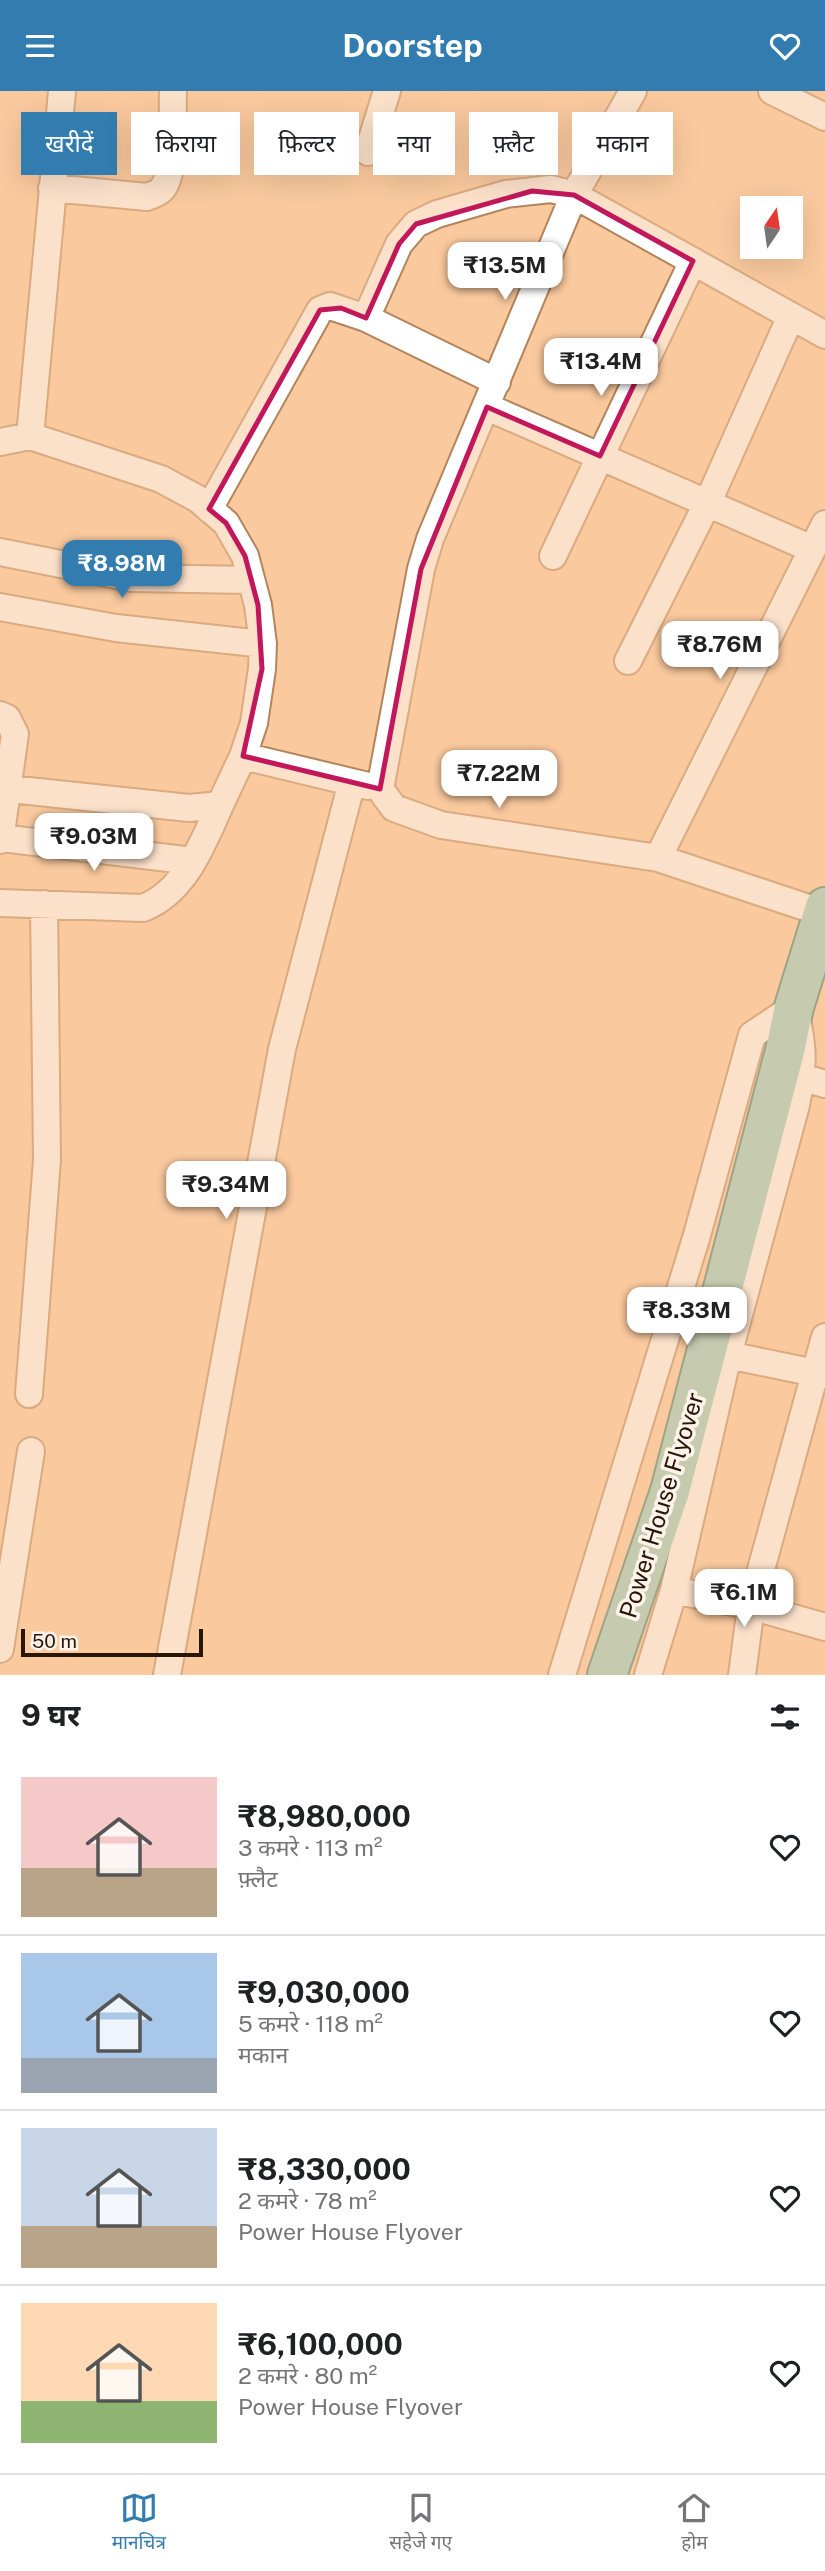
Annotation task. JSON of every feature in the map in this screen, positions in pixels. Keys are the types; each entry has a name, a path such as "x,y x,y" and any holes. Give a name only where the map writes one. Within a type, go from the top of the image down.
{"main road":[{"name":"Power House Flyover","path":"607,1675 670,1491 804,1071 794,1007 824,910"}],"street":[{"path":"30,436 61,91"},
{"path":"52,188 147,197 161,191 168,179 173,91"},
{"path":"368,152 387,91"},
{"path":"380,789 421,569 430,539 574,195 633,91"},
{"path":"772,91 825,117"},
{"path":"366,318 399,244 416,224 437,214 506,194 551,189 574,195 825,335"},
{"path":"553,556 693,261"},
{"path":"209,509 320,310 330,306 366,318 497,382"},
{"path":"628,661 708,502 791,316"},
{"path":"487,407 812,549"},
{"path":"0,442 30,436 162,479 198,499 226,523 244,556 258,604 263,645 257,710 243,756 193,861 160,902 143,908 0,902"},
{"path":"658,858 825,524"},
{"path":"0,552 131,578 251,580"},
{"path":"0,607 116,628 263,645"},
{"path":"0,715 7,718 15,734 4,789 0,839 193,861"},
{"path":"243,756 380,789 394,808 441,825 658,858 824,910"},
{"path":"167,1675 282,1049 352,782"},
{"path":"4,789 190,808 220,805"},
{"path":"29,1395 47,1160 44,904"},
{"path":"562,1675 697,1235 752,1035 794,1007"},
{"path":"648,1675 674,1590 728,1355 804,1071"},
{"path":"742,1675 751,1606 820,1374 825,1337"},
{"path":"728,1355 820,1374"},
{"path":"0,1649 31,1451"},
{"path":"674,1590 751,1606 825,1627"}],"highlighted area":[{"path":"532,191 574,195 693,261 600,456 487,407 421,569 380,789 243,756 262,669 258,605 245,556 226,523 209,509 320,310 341,308 366,318 399,244 416,224"}]}
